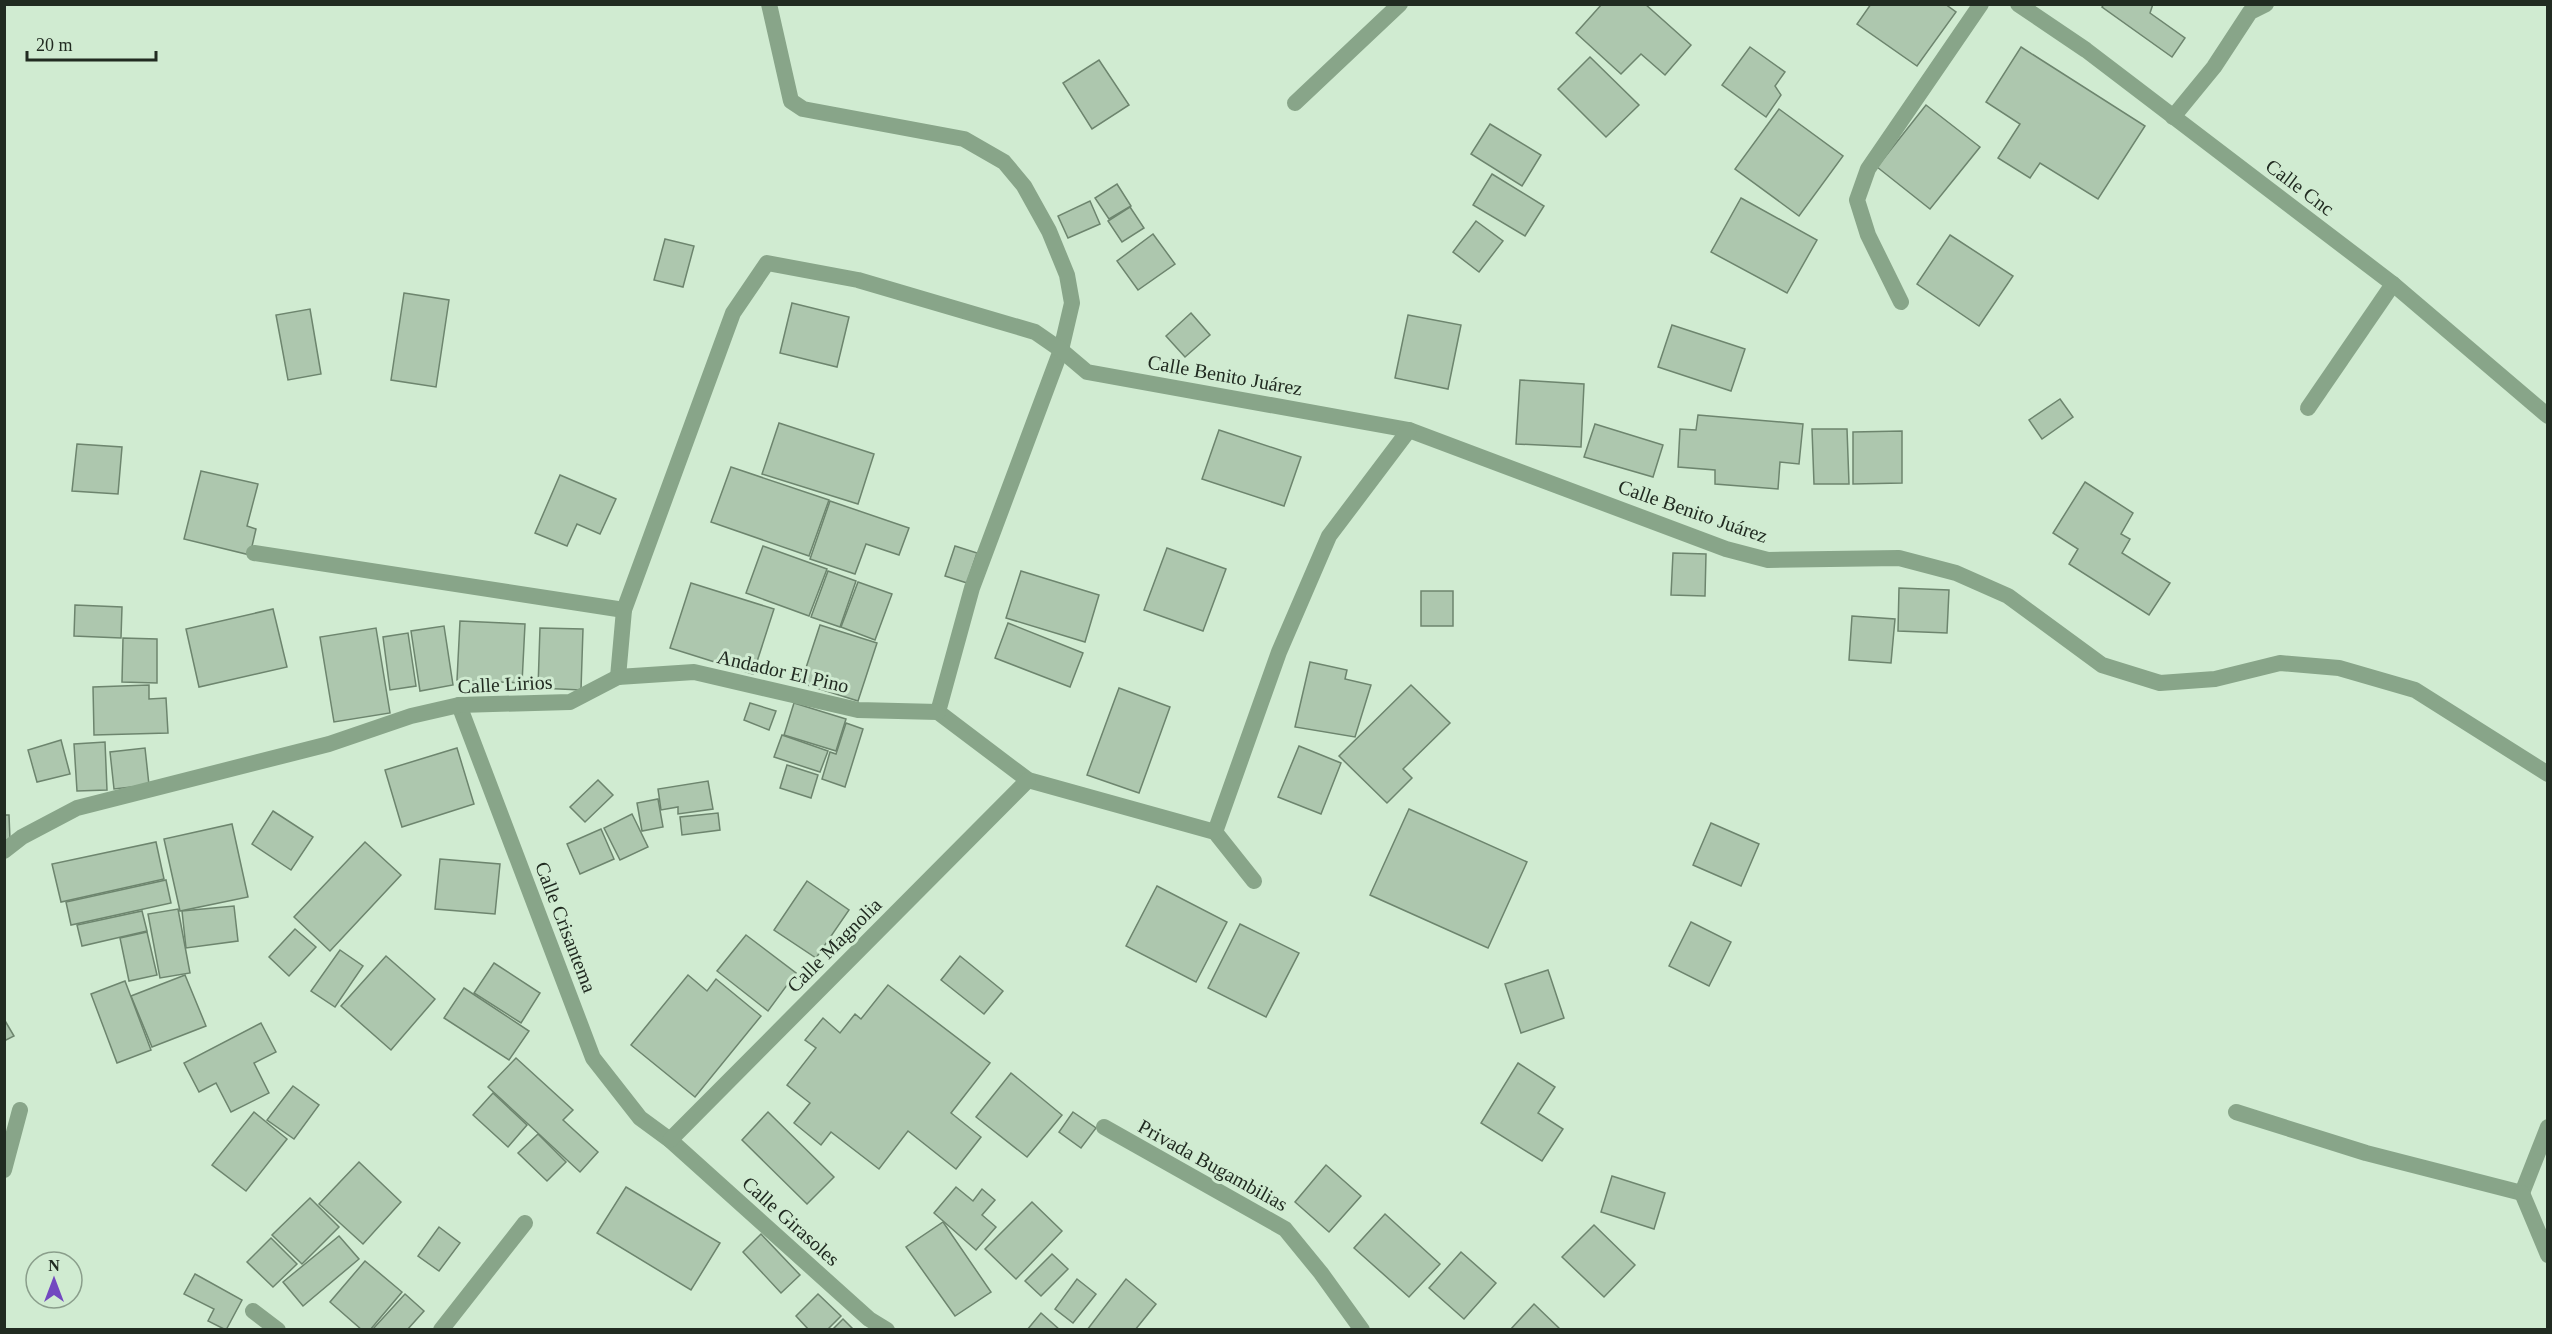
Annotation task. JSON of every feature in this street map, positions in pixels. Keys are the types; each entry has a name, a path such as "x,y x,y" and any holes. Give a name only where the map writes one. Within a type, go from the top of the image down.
{"street":[{"path":"769,4 791,101 803,109 964,139 1004,162 1024,186 1044,222 1067,276 1072,303 1061,350 972,588 938,712 1028,780 1215,832 1254,882"},
{"path":"1295,103 1400,4"},
{"path":"1901,302 1868,235 1857,200 1868,169 1981,4"},
{"name":"Calle Cnc","path":"2018,4 2086,50 2394,284 2547,416"},
{"path":"2173,117 2214,67 2250,12 2266,4"},
{"name":"Calle Benito Juárez","path":"624,610 733,313 767,263 858,280 1024,328 1035,332 1061,350 1087,372 1409,430 1726,549 1768,560 1899,558 1956,573 2008,596 2102,665 2160,683 2215,679 2280,663 2339,668 2415,690 2547,774"},
{"path":"2308,408 2394,284"},
{"path":"1215,832 1279,652 1329,536 1409,430"},
{"path":"254,553 624,610 618,677"},
{"name":"Andador El Pino","path":"618,677 694,672 858,710 938,712"},
{"name":"Calle Lirios","path":"4,851 22,837 76,808 329,744 411,716 459,705 570,702 618,677"},
{"name":"Calle Crisantema","path":"459,705 593,1058 640,1118 670,1140"},
{"name":"Calle Magnolia","path":"670,1140 1028,780"},
{"path":"4,1170 20,1110"},
{"path":"2236,1113 2366,1153 2522,1193"},
{"name":"Privada Bugambilias","path":"1104,1127 1285,1229 1322,1273 1362,1329"},
{"path":"2547,1127 2522,1193 2547,1255"},
{"name":"Calle Girasoles","path":"670,1140 868,1318 887,1329"},
{"path":"441,1329 525,1223"},
{"path":"253,1311 278,1329"}],"building":[{"path":"1602,4 1645,4 1691,45 1665,75 1641,54 1621,74 1576,33"},
{"path":"1871,4 1945,4 1956,12 1917,66 1857,24"},
{"path":"2104,4 2153,4 2150,13 2185,38 2172,57 2102,7"},
{"path":"1750,47 1785,72 1775,86 1781,95 1766,117 1722,85"},
{"path":"2021,47 2145,126 2098,199 2040,163 2030,178 1998,158 2020,124 1986,102"},
{"path":"1590,57 1639,105 1606,137 1558,89"},
{"path":"1099,60 1129,105 1092,129 1063,83"},
{"path":"1926,105 1980,147 1930,209 1877,167"},
{"path":"1779,109 1843,156 1799,216 1735,169"},
{"path":"1490,124 1541,155 1522,186 1471,154"},
{"path":"1492,174 1544,206 1525,236 1473,205"},
{"path":"1117,184 1131,206 1109,219 1095,198"},
{"path":"1741,198 1817,240 1787,293 1711,252"},
{"path":"1090,201 1100,224 1068,238 1058,216"},
{"path":"1130,207 1144,228 1122,242 1108,221"},
{"path":"1476,221 1503,241 1479,272 1453,252"},
{"path":"1153,234 1175,264 1138,290 1117,261"},
{"path":"1950,235 2013,276 1979,326 1917,284"},
{"path":"665,239 694,246 683,287 654,280"},
{"path":"404,293 449,300 436,387 391,380"},
{"path":"792,303 849,317 837,367 780,353"},
{"path":"310,309 321,374 288,380 276,315"},
{"path":"1191,313 1210,335 1185,357 1166,336"},
{"path":"1408,315 1461,325 1448,389 1395,378"},
{"path":"1672,325 1745,349 1731,391 1658,367"},
{"path":"1520,380 1584,384 1581,447 1516,444"},
{"path":"2060,399 2073,417 2042,439 2029,420"},
{"path":"1698,415 1803,424 1799,464 1780,462 1778,489 1715,484 1715,470 1678,467 1680,429 1696,430"},
{"path":"779,423 874,454 858,504 762,474"},
{"path":"1595,424 1663,445 1653,477 1584,457"},
{"path":"1812,429 1847,429 1849,484 1814,484"},
{"path":"1219,430 1301,457 1284,506 1202,479"},
{"path":"1902,431 1902,483 1853,484 1853,432"},
{"path":"77,444 122,447 118,494 72,491"},
{"path":"731,467 829,500 809,556 711,522"},
{"path":"201,471 258,484 247,526 256,529 250,555 184,539"},
{"path":"560,475 616,499 600,534 577,524 567,546 535,533"},
{"path":"2085,482 2133,513 2121,534 2130,539 2122,553 2170,583 2149,615 2069,564 2078,549 2053,533"},
{"path":"830,501 909,528 899,555 866,544 855,574 810,559"},
{"path":"763,546 827,569 809,616 746,593"},
{"path":"955,546 977,553 967,583 945,576"},
{"path":"1167,548 1226,569 1203,631 1144,610"},
{"path":"1673,553 1706,554 1705,596 1671,595"},
{"path":"828,571 856,581 840,627 811,617"},
{"path":"1021,571 1099,595 1085,642 1006,618"},
{"path":"858,582 892,594 875,640 841,627"},
{"path":"691,583 774,609 753,674 670,648"},
{"path":"1899,588 1949,590 1947,633 1898,631"},
{"path":"1421,591 1453,591 1453,626 1421,626"},
{"path":"75,605 122,607 121,638 74,636"},
{"path":"273,609 287,667 199,687 186,629"},
{"path":"1852,616 1895,619 1891,663 1849,660"},
{"path":"460,621 525,624 522,683 457,680"},
{"path":"1008,623 1083,653 1070,687 995,658"},
{"path":"820,625 877,643 858,701 801,683"},
{"path":"444,626 453,685 420,691 411,631"},
{"path":"376,628 390,713 334,722 320,637"},
{"path":"540,628 583,629 581,690 538,688"},
{"path":"408,633 416,686 390,690 383,637"},
{"path":"123,638 157,639 157,683 122,682"},
{"path":"1310,662 1347,670 1345,679 1371,685 1355,737 1295,727"},
{"path":"149,685 149,699 166,698 168,733 94,735 93,687"},
{"path":"1411,685 1450,723 1403,769 1412,778 1387,803 1339,756"},
{"path":"1119,688 1170,707 1139,793 1087,775"},
{"path":"750,703 776,711 769,730 744,720"},
{"path":"794,703 846,719 836,751 784,735"},
{"path":"846,723 863,729 845,787 822,779 830,752 836,754"},
{"path":"782,735 828,751 820,772 774,757"},
{"path":"61,740 70,774 37,782 28,750"},
{"path":"105,742 107,790 77,791 74,744"},
{"path":"1299,746 1341,763 1321,814 1278,797"},
{"path":"145,748 149,785 114,789 110,752"},
{"path":"457,748 474,804 402,827 385,770"},
{"path":"787,765 818,775 811,798 780,788"},
{"path":"598,780 613,795 585,822 570,807"},
{"path":"708,781 713,809 678,814 678,807 661,810 658,789"},
{"path":"658,799 663,827 642,831 637,803"},
{"path":"1409,809 1527,862 1488,948 1370,895"},
{"path":"273,811 313,837 291,870 252,844"},
{"path":"718,813 720,830 682,835 680,817"},
{"path":"632,814 648,847 620,860 604,828"},
{"path":"4,815 9,815 10,840 4,840"},
{"path":"1711,823 1759,844 1741,886 1693,865"},
{"path":"232,824 248,897 180,911 164,839"},
{"path":"601,829 614,859 580,874 567,844"},
{"path":"156,842 164,879 61,902 52,864"},
{"path":"365,842 401,875 330,951 294,917"},
{"path":"440,859 500,864 495,914 435,909"},
{"path":"166,880 171,903 71,925 66,902"},
{"path":"807,881 849,910 816,958 774,930"},
{"path":"1157,886 1227,922 1196,982 1126,946"},
{"path":"234,906 238,941 186,948 182,911"},
{"path":"178,909 190,973 160,978 148,914"},
{"path":"142,911 147,931 82,946 77,925"},
{"path":"1691,922 1731,942 1709,986 1669,966"},
{"path":"1240,924 1299,953 1266,1017 1208,988"},
{"path":"295,929 316,947 289,976 269,957"},
{"path":"147,932 157,975 129,981 120,938"},
{"path":"746,935 796,973 768,1011 717,971"},
{"path":"340,950 363,966 335,1007 311,991"},
{"path":"386,956 435,999 391,1050 341,1006"},
{"path":"960,956 1003,991 984,1014 941,980"},
{"path":"494,963 540,993 521,1023 474,993"},
{"path":"1548,970 1564,1018 1521,1033 1505,984"},
{"path":"185,975 206,1026 152,1047 131,996"},
{"path":"688,975 707,991 716,979 761,1016 695,1097 631,1045"},
{"path":"125,981 151,1050 117,1063 91,994"},
{"path":"888,985 990,1063 951,1113 981,1137 956,1169 908,1131 879,1169 831,1132 821,1145 794,1123 810,1103 787,1085 816,1048 805,1040 823,1018 840,1033 855,1014 861,1019"},
{"path":"464,988 529,1031 509,1060 444,1018"},
{"path":"4,1019 14,1036 4,1041"},
{"path":"261,1023 276,1052 254,1063 269,1093 231,1112 216,1083 199,1092 184,1063"},
{"path":"516,1058 573,1110 563,1120 598,1152 580,1172 488,1087"},
{"path":"1518,1063 1555,1087 1538,1113 1563,1129 1542,1161 1481,1123"},
{"path":"1011,1073 1062,1115 1027,1157 976,1117"},
{"path":"293,1086 319,1105 294,1139 267,1120"},
{"path":"493,1093 527,1125 508,1147 473,1115"},
{"path":"254,1112 287,1139 246,1191 212,1165"},
{"path":"768,1112 834,1177 807,1204 742,1140"},
{"path":"1073,1112 1096,1128 1081,1148 1059,1132"},
{"path":"538,1134 566,1162 547,1181 518,1153"},
{"path":"359,1162 401,1202 363,1244 319,1204"},
{"path":"1326,1165 1361,1196 1329,1232 1295,1202"},
{"path":"1612,1176 1665,1193 1654,1229 1601,1212"},
{"path":"626,1187 720,1243 691,1290 597,1233"},
{"path":"956,1187 973,1201 982,1189 995,1200 982,1215 996,1227 976,1250 934,1213"},
{"path":"310,1198 339,1227 302,1264 272,1235"},
{"path":"1032,1202 1062,1231 1016,1279 985,1249"},
{"path":"1385,1214 1440,1264 1409,1297 1354,1248"},
{"path":"943,1222 991,1292 955,1316 906,1247"},
{"path":"1594,1225 1635,1265 1604,1297 1562,1257"},
{"path":"439,1227 460,1243 439,1271 418,1256"},
{"path":"761,1234 800,1275 781,1293 743,1252"},
{"path":"339,1236 359,1259 303,1306 283,1282"},
{"path":"271,1238 297,1264 273,1287 247,1262"},
{"path":"1461,1252 1496,1283 1464,1319 1429,1288"},
{"path":"1052,1254 1068,1269 1041,1296 1025,1281"},
{"path":"365,1261 402,1292 370,1330 362,1330 330,1302"},
{"path":"195,1274 242,1300 226,1330 208,1321 214,1309 184,1294"},
{"path":"1077,1279 1096,1294 1073,1323 1055,1309"},
{"path":"1126,1279 1156,1304 1135,1330 1087,1330"},
{"path":"405,1294 424,1311 407,1330 372,1330"},
{"path":"818,1294 841,1316 827,1330 809,1330 796,1316"},
{"path":"1534,1304 1561,1330 1510,1330"},
{"path":"1041,1313 1060,1330 1027,1330"},
{"path":"843,1319 854,1330 832,1330"}]}
